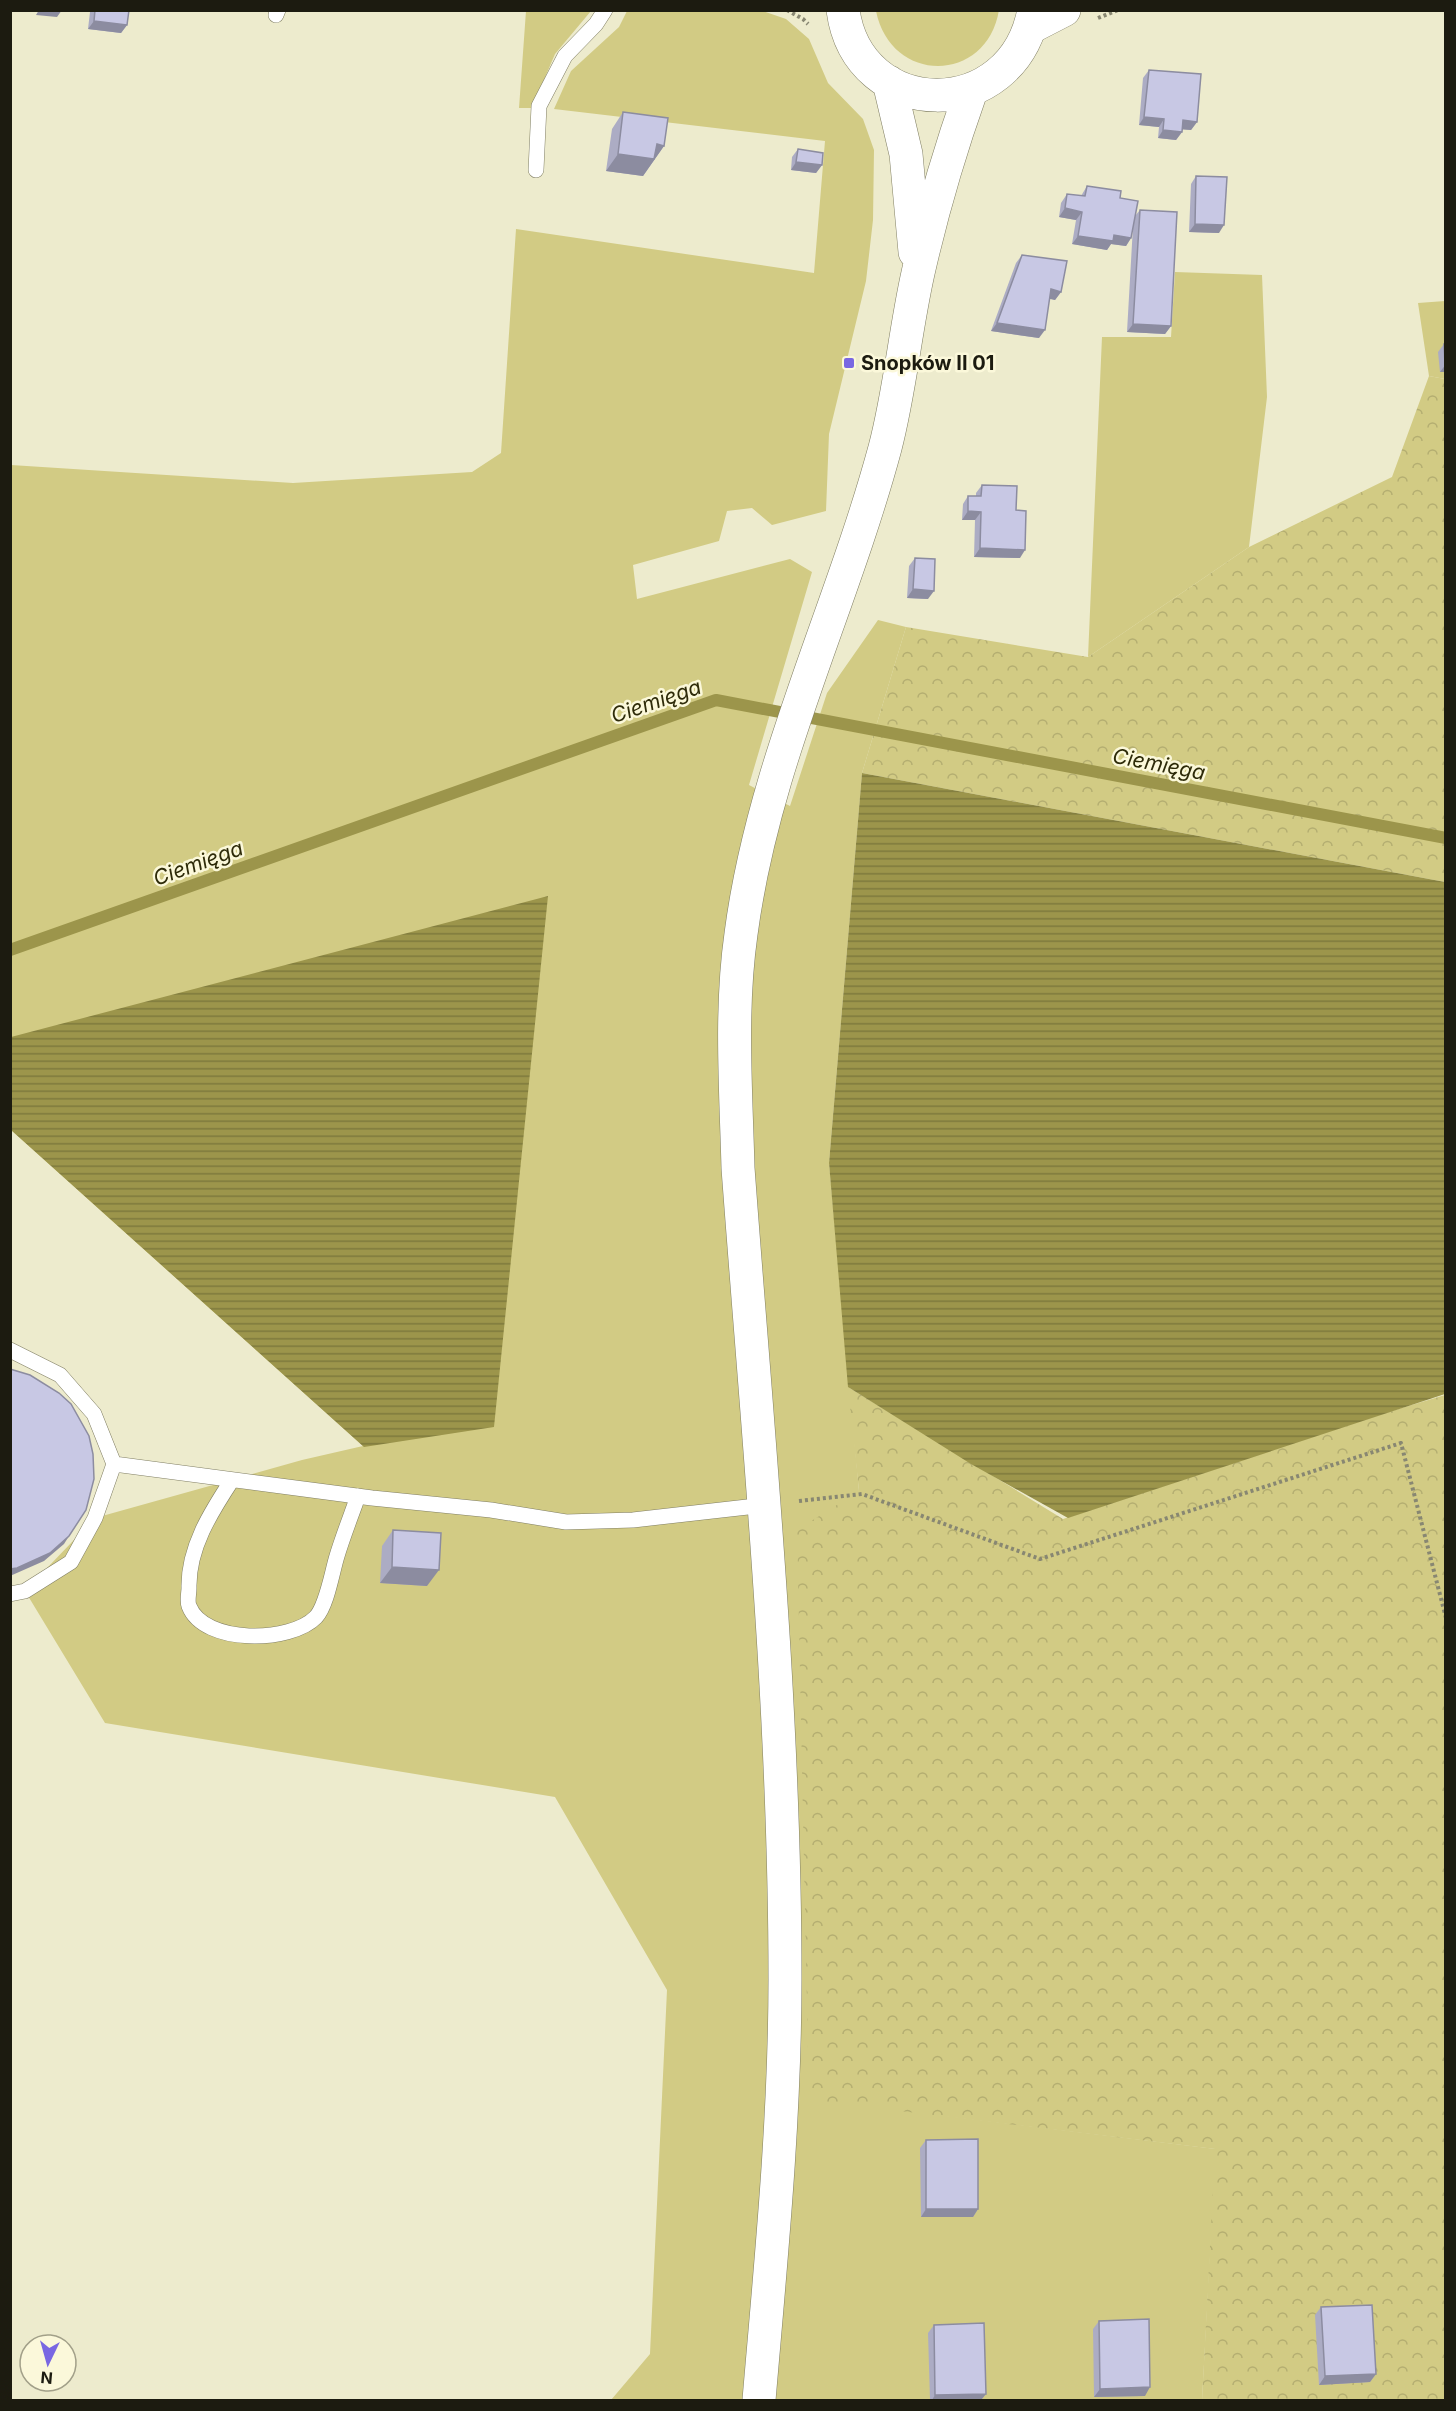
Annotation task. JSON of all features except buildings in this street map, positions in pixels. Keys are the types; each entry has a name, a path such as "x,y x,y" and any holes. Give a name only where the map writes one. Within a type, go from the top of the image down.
{"main road":[{"path":"839,15 854,46 869,67 889,82 909,91 929,95 950,95 971,91 1002,72 1014,59 1032,19 1064,10"},
{"path":"889,82 906,154 918,274"},
{"path":"759,2400 774,2223 785,1981 778,1685 738,1168 736,977 752,872 772,793 817,648 853,556 886,444 918,274 949,154 971,91"}],"lane":[{"path":"536,170 539,106 565,56 596,24 605,10"},
{"path":"10,1350 60,1375 94,1413 114,1464 95,1518 71,1562 25,1591 10,1594"},
{"path":"114,1464 358,1496 491,1510 566,1522 633,1520 765,1505"},
{"path":"232,1479 199,1536 188,1574 189,1605 198,1619 211,1628 235,1634 266,1636 287,1633 316,1617 323,1604 358,1496"}],"path":[{"path":"765,1505 861,1494 1040,1559 1401,1443 1446,1617"}],"green space":[{"path":"760,10 786,19 809,39 828,83 863,119 874,150 873,220 866,281 829,434 826,511 772,525 752,508 727,511 719,541 633,565 637,599 790,559 812,572 749,785 790,806 827,693 878,620 906,627 862,773 829,1163 859,1491 809,2099 1216,2149 1202,2400 611,2400 650,2354 667,1990 555,1797 105,1723 25,1591 95,1518 302,1460 363,1446 11,1130 11,465 293,483 472,472 501,453 516,229 814,273 825,141 554,109 571,71 619,27 627,11"},
{"path":"999,10 991,34 977,52 959,62 939,66 918,63 900,52 885,35 876,11"},
{"path":"526,11 591,11 555,54 532,108 519,108"},
{"path":"1175,272 1262,275 1267,397 1249,547 1088,657 1102,337 1171,337"},
{"path":"1445,301 1445,379 1429,376 1418,303"},
{"path":"1429,376 1445,379 1445,882 862,773 906,627 1088,657 1249,547 1392,477"},
{"path":"848,1387 1063,1519 1445,1395 1445,2400 1202,2400 1215,2149 809,2100 797,1530 859,1491"}],"shaded area":[{"path":"862,773 1445,882 1445,1394 1068,1518 971,1464 848,1387 829,1163"},
{"path":"548,896 494,1427 364,1447 11,1130 11,1037"}],"waterway":[{"name":"Ciemięga","path":"10,950 716,700 1446,838"}],"place":[{"name":"Snopków II 01","path":"849,363"}]}
